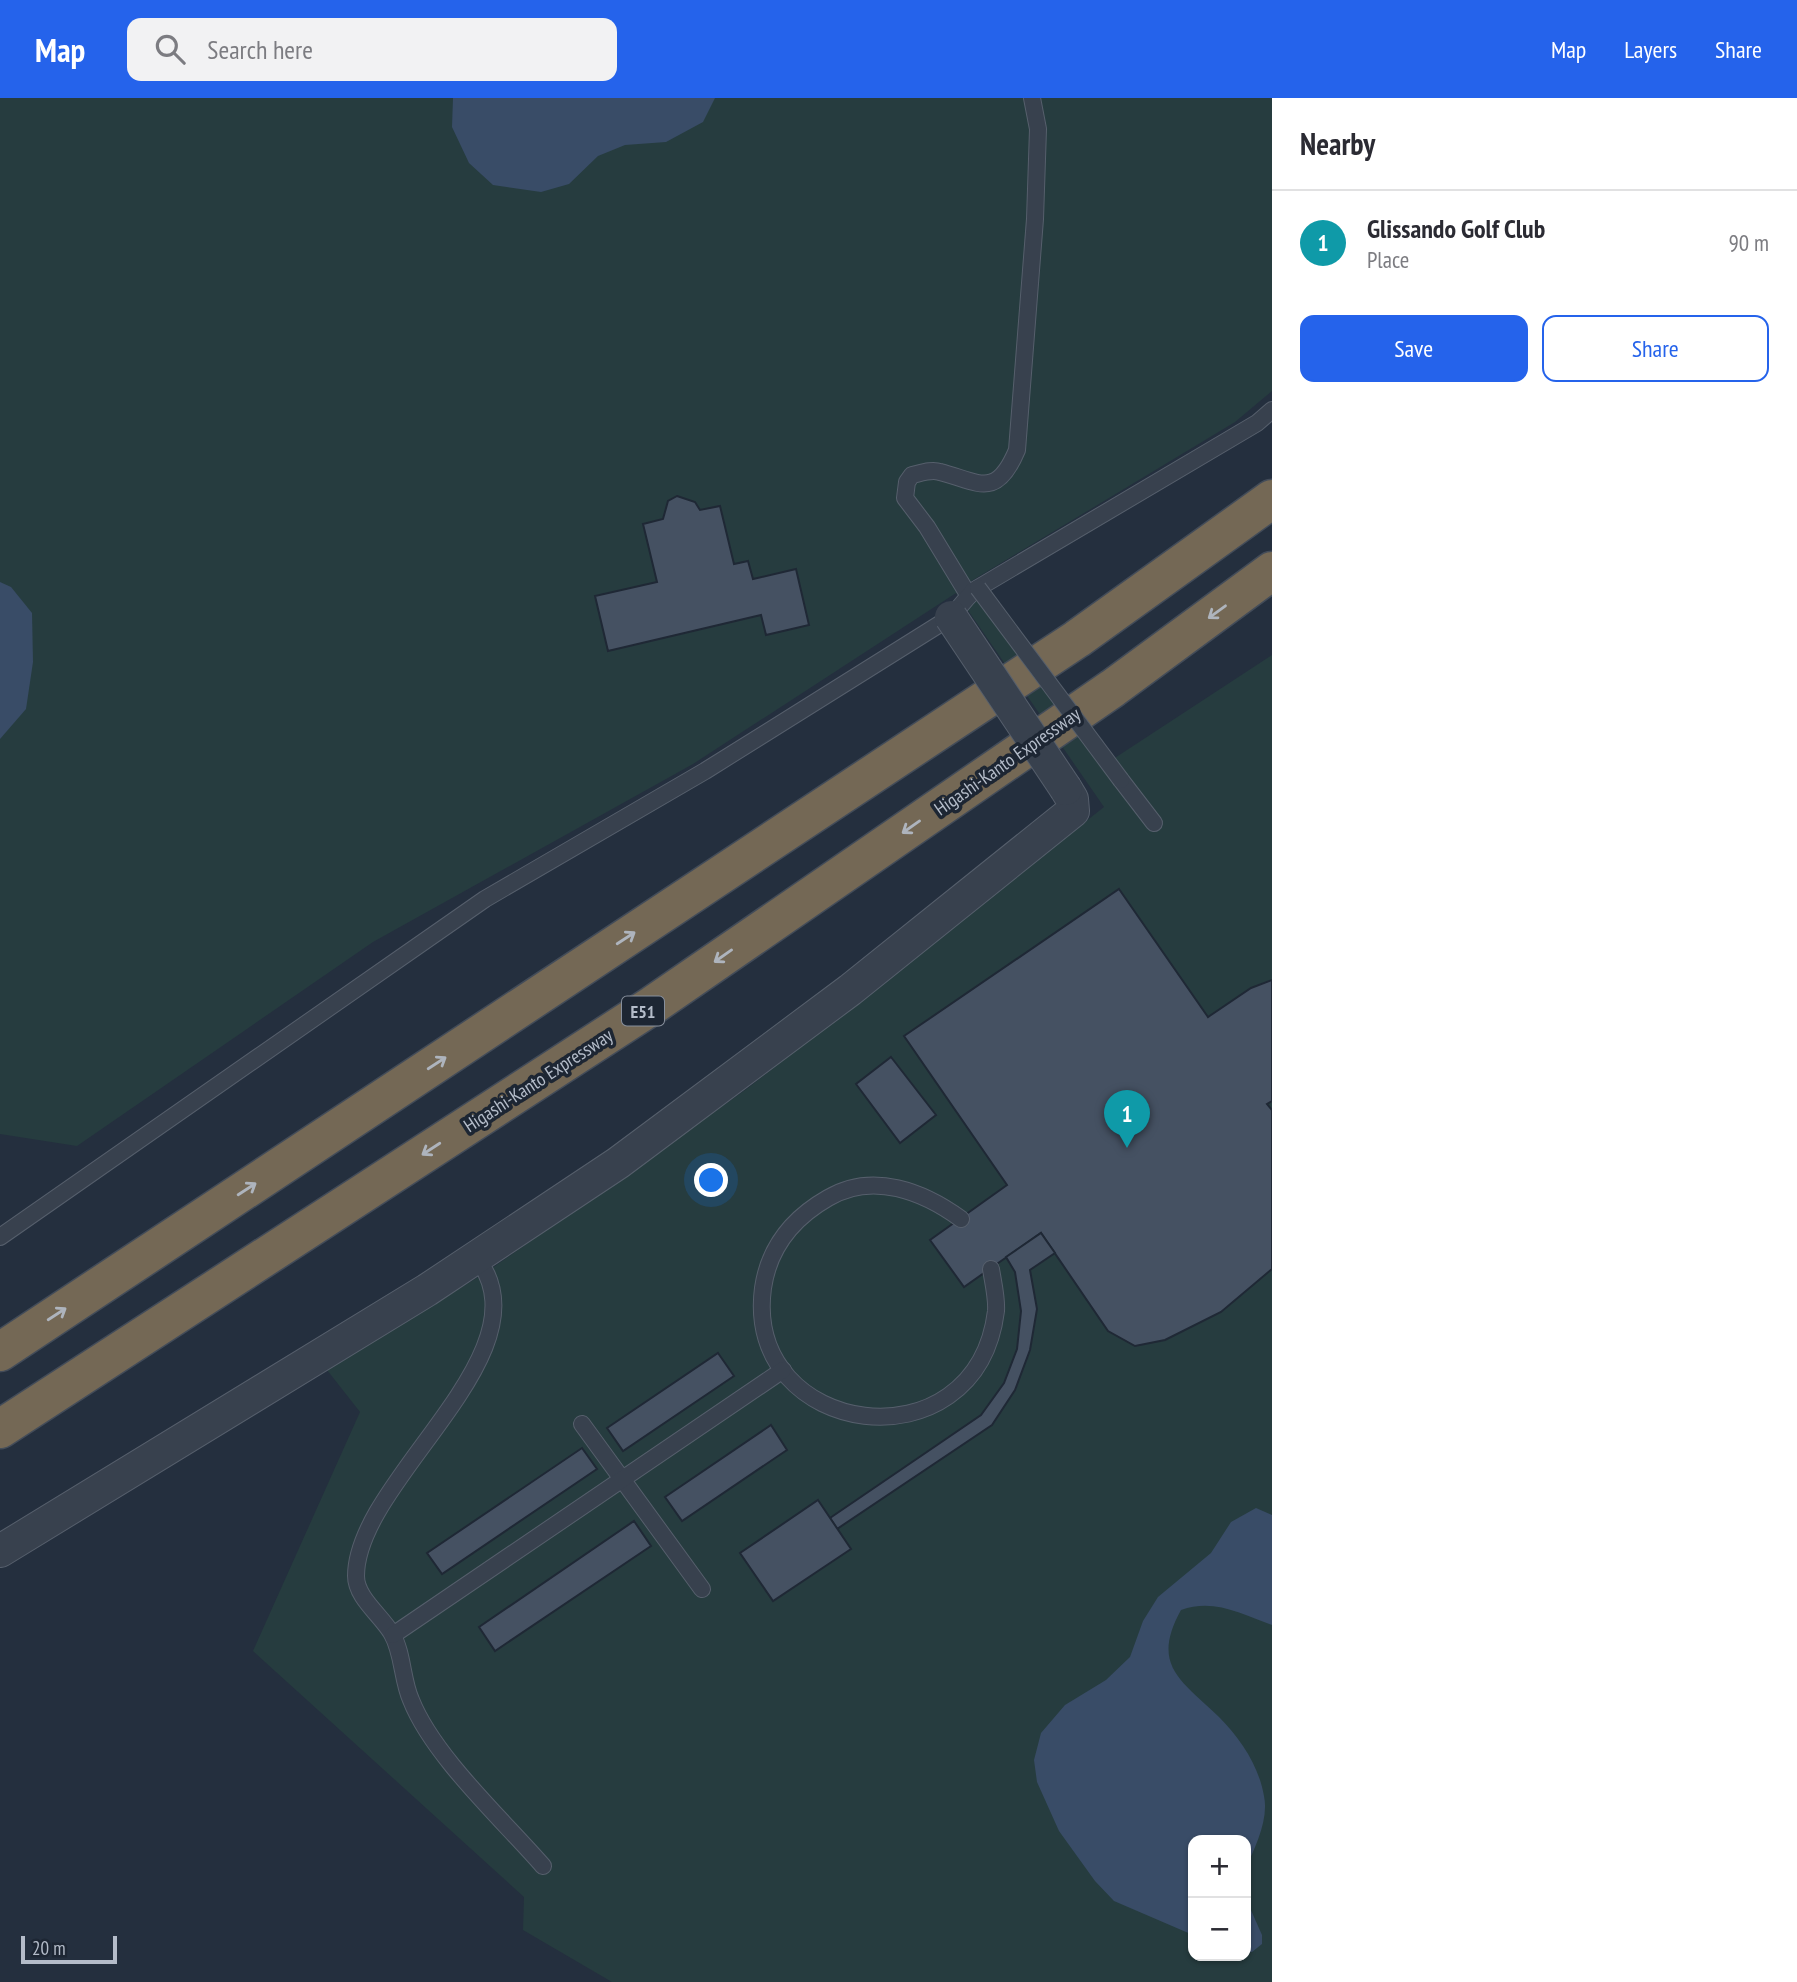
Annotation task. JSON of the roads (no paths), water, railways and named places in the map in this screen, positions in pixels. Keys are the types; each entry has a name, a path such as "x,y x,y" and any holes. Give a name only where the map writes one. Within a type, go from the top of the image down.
{"highway":[{"path":"0,1352 1077,639 1272,499"},
{"name":"Higashi-Kanto Expressway","path":"0,1429 653,1005 1101,696 1272,571"}],"street":[{"path":"0,1551 477,1257 618,1163 850,990 1073,811 1072,799 966,600"}],"lane":[{"path":"1032,98 1038,129 1035,219 1017,450 1009,469 1000,478 971,484 938,471 912,475 907,482 905,498 927,527 966,600 1121,780 1154,823"},
{"path":"0,1237 485,899 705,771 966,600 1272,411"},
{"path":"961,1219 933,1199 901,1187 866,1186 832,1195 803,1213 780,1239 770,1260 761,1305 768,1339 783,1370 812,1399 850,1416 891,1419 930,1408 964,1384 986,1349 996,1309 991,1269"},
{"path":"477,1257 488,1271 494,1286 494,1324 479,1360 377,1515 356,1576 360,1590 393,1635 411,1701 439,1748 543,1866"},
{"path":"393,1635 783,1370"},
{"path":"582,1424 702,1589"}],"water":[{"path":"453,98 715,98 703,122 666,142 625,145 598,156 569,184 541,192 493,185 469,163 452,127"},
{"path":"0,582 11,587 32,613 33,662 26,709 0,739"},
{"path":"1256,1508 1272,1515 1272,1625 1216,1607 1181,1610 1172,1629 1170,1659 1174,1671 1183,1682 1227,1725 1248,1753 1258,1774 1264,1796 1265,1814 1251,1856 1251,1835 1188,1835 1188,1933 1114,1901 1095,1881 1059,1831 1037,1782 1034,1760 1041,1733 1065,1705 1106,1680 1130,1657 1143,1621 1158,1597 1211,1553 1231,1522"},
{"path":"1251,1910 1262,1935 1262,1944 1252,1952"}],"place":[{"name":"Glissando Golf Club","path":"1127,1148"}]}
